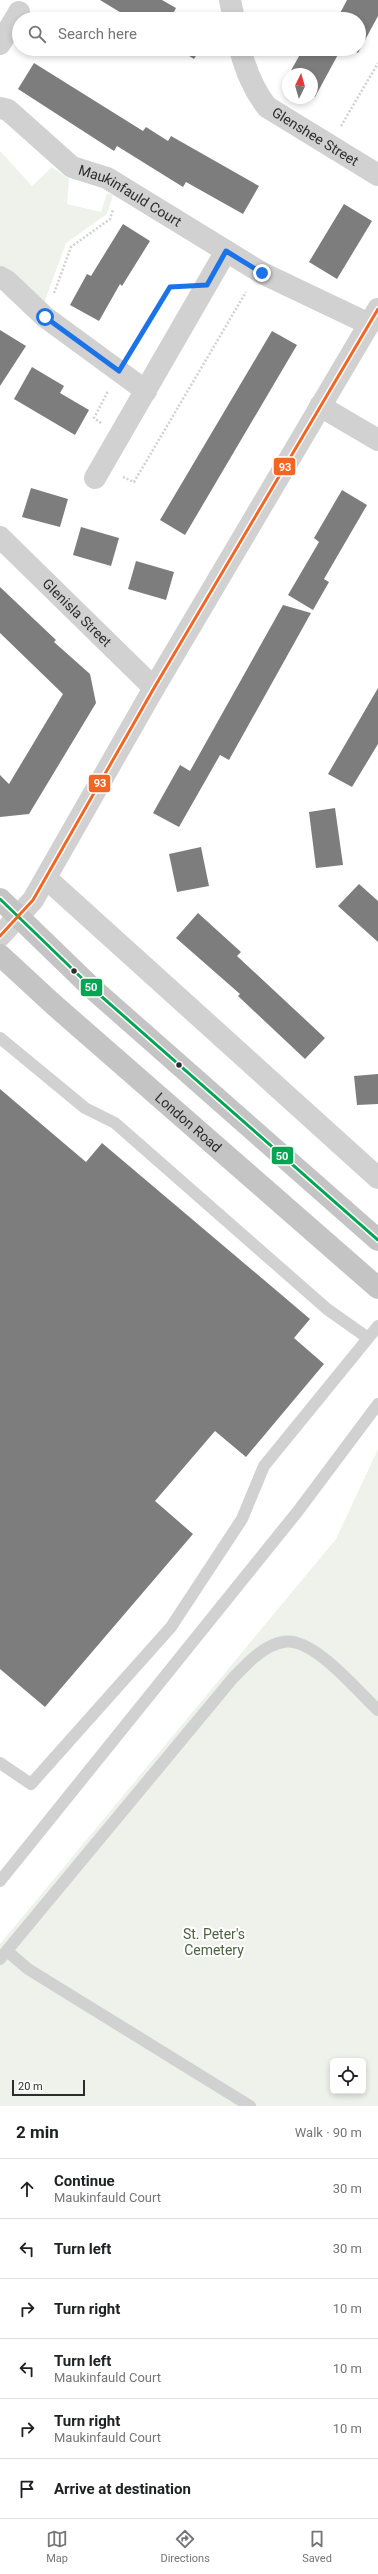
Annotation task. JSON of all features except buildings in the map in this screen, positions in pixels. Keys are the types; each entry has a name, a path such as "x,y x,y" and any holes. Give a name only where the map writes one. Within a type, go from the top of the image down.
{"main road":[{"path":"0,899 94,989 378,1240"},
{"name":"London Road","path":"0,955 59,1009 378,1288"}],"street":[{"path":"230,0 233,12"},
{"path":"0,44 12,25"},
{"name":"Glenshee Street","path":"242,56 255,91 267,107 378,175"},
{"name":"Maukinfauld Court","path":"0,108 8,110 72,168 107,178 262,273 374,316"},
{"path":"99,472 226,251"},
{"path":"0,277 7,281 45,317 146,391"},
{"path":"0,936 33,900 154,688 374,316"},
{"path":"320,406 378,440"},
{"name":"Glenisla Street","path":"0,537 154,688"},
{"path":"46,878 378,1178"}],"lane":[{"path":"0,1038 85,1108 115,1123 327,1309 368,1338"},
{"path":"0,1763 31,1784 171,1627 242,1519 264,1466 378,1326"},
{"path":"0,1881 298,1511 378,1404"},
{"path":"250,2106 3,1955 233,1678 252,1659 270,1647 283,1642 307,1646 319,1654 378,1710"}],"path":[{"path":"330,145 378,63"},
{"path":"45,317 71,247 110,219 121,186"},
{"path":"99,472 134,482 250,285 262,273"},
{"path":"119,436 94,418 119,371 170,287 207,285"}],"green space":[{"path":"0,151 32,186 52,167 69,179 67,204 101,212 107,193 113,195 107,214 66,243 43,306 32,294 28,286 0,272"},
{"name":"St. Peter's Cemetery","path":"378,1449 378,2106 0,2106 0,1944 336,1539"}],"transit line":[{"name":"93","path":"0,936 33,900 154,688 378,309"},
{"name":"50","path":"0,899 93,989 378,1240"}],"route":[{"path":"45,317 119,371 170,287 190,284 207,285 226,251 262,273"}]}
